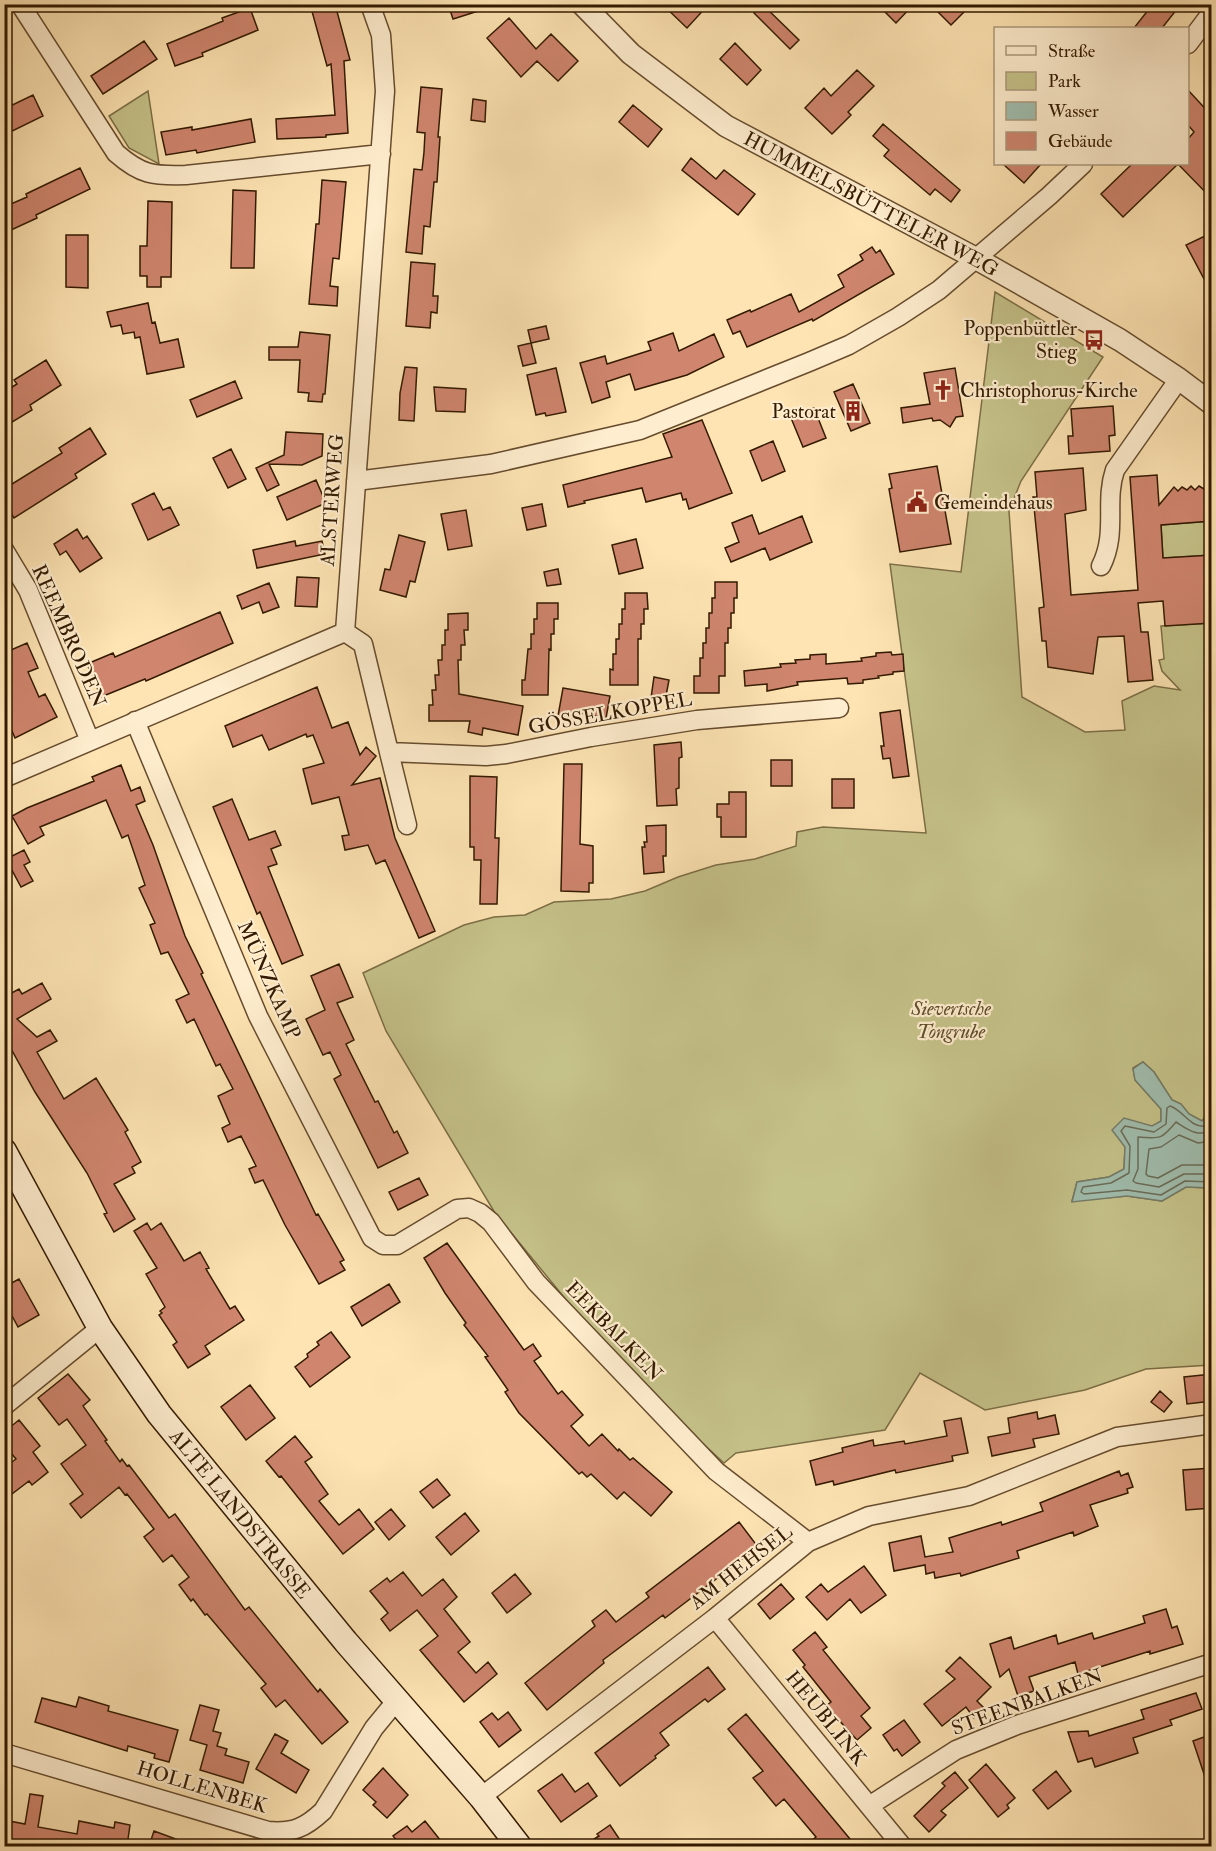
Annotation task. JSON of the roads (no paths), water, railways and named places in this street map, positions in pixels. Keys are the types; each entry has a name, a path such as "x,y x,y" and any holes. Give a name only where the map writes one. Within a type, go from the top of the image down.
{"main road":[{"name":"ALTE LANDSTRASSE","path":"4,1151 100,1328 159,1414 346,1642 481,1797 519,1846"}],"street":[{"path":"20,4 116,153 133,168 159,176 186,175 381,154"},
{"name":"ALSTERWEG","path":"345,632 381,154 384,80 381,34 370,4"},
{"name":"HUMMELSBÜTTELER WEG","path":"582,4 631,54 726,126 977,259 1119,340 1179,379 1212,404"},
{"path":"1189,43 1212,12"},
{"path":"356,481 491,464 640,430 849,345 923,301 977,259 1082,165"},
{"path":"1101,566 1108,552 1111,532 1111,488 1114,470 1179,379"},
{"name":"REEMBRODEN","path":"4,550 28,590 90,741"},
{"path":"4,778 345,632 363,644 407,825"},
{"name":"GÖSSELKOPPEL","path":"389,752 486,756 697,720 839,708"},
{"name":"MÜNZKAMP","path":"135,721 258,1016 368,1233 374,1241 383,1245"},
{"name":"EEKBALKEN","path":"383,1245 404,1242 457,1209 469,1208 480,1213 491,1222 536,1282 716,1471 808,1542"},
{"path":"4,1406 100,1328"},
{"name":"AM HEHSEL","path":"481,1797 715,1618 808,1542 869,1516 969,1496 1117,1437 1212,1424"},
{"name":"HEUBLINK","path":"715,1618 902,1846"},
{"name":"STEENBALKEN","path":"869,1806 956,1750 1017,1725 1212,1663"},
{"name":"HOLLENBEK","path":"4,1753 268,1831 282,1832 298,1829 312,1822 323,1811 374,1728 397,1700"}],"water":[{"path":"1143,1062 1154,1072 1172,1100 1181,1104 1189,1114 1202,1121 1211,1109 1211,1188 1186,1187 1162,1201 1127,1196 1072,1202 1077,1182 1109,1177 1124,1169 1125,1147 1112,1130 1124,1118 1152,1126 1161,1121 1161,1109 1135,1080 1133,1069"}],"place":[{"name":"Poppenbüttler Stieg","path":"1094,340"},
{"name":"Christophorus-Kirche","path":"943,390"},
{"name":"Pastorat","path":"853,411"},
{"name":"Gemeindehaus","path":"917,502"}],"park label":[{"name":"Sievertsche Tongrube","path":"951,1020"}]}
